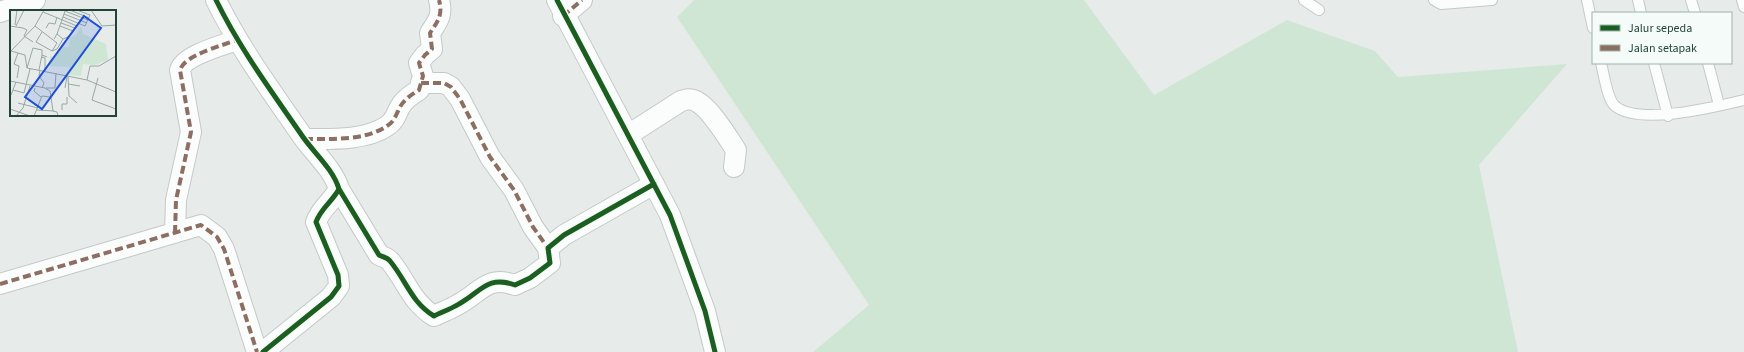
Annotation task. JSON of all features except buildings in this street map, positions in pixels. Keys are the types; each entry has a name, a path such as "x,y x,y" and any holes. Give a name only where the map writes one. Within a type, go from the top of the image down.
{"street":[{"path":"0,12 35,0"},
{"path":"216,0 237,40 305,140 336,179 339,189 379,255 389,260 408,291 425,310 434,316 460,304 485,285 503,281 515,285 530,278 550,263 548,248 533,227 514,190 490,157 460,99 451,87 444,83 421,83"},
{"path":"305,140 345,139 366,134 387,126 396,117 399,109 409,96 419,90 422,76 419,63 432,49 430,33 438,21 442,10 439,0"},
{"path":"582,0 560,8 670,216 705,311 716,352"},
{"path":"175,233 176,200 191,132 189,109 180,70 181,66 188,59 203,52 237,40"},
{"path":"628,135 681,102 694,100 705,108 736,150 734,167"},
{"path":"548,248 564,235 654,184"},
{"path":"263,352 330,297 339,286 338,275 316,222 320,212 333,200 339,189"},
{"path":"0,284 201,226 217,237 224,249 257,352"}],"lane":[{"path":"1304,0 1319,10"},
{"path":"1434,0 1440,4 1486,0"},
{"path":"1587,0 1592,23"},
{"path":"1638,0 1641,12"},
{"path":"1691,0 1695,12"},
{"path":"1742,0 1744,7"},
{"path":"1601,64 1608,92 1615,106 1631,114 1668,116 1744,100"},
{"path":"1654,64 1668,116"},
{"path":"1708,64 1719,105"}],"green space":[{"path":"694,0 1084,0 1154,95 1287,20 1375,51 1398,77 1567,64 1479,165 1518,352 813,352 869,305 677,17"}],"marked path":[{"path":"305,139 358,137 378,131 391,122 405,100 419,90 423,76 419,63 432,49 430,33 439,18 439,0"},
{"path":"563,16 582,0"},
{"path":"175,233 176,200 191,132 180,70 183,65 196,55 237,40"},
{"path":"421,83 444,83 451,87 460,99 490,157 514,190 533,227 548,248"},
{"path":"0,284 201,225 217,237 224,249 257,352"}],"cycle path":[{"path":"216,0 235,36 257,70 303,137 333,175 339,189 318,217 316,222 338,275 339,286 331,297 263,352"},
{"path":"557,0 670,215 705,311 715,352"},
{"path":"339,189 379,255 389,260 396,268 414,297 434,316 456,306 491,283 505,282 515,285 530,278 550,263 548,248 564,235 654,184"}]}
